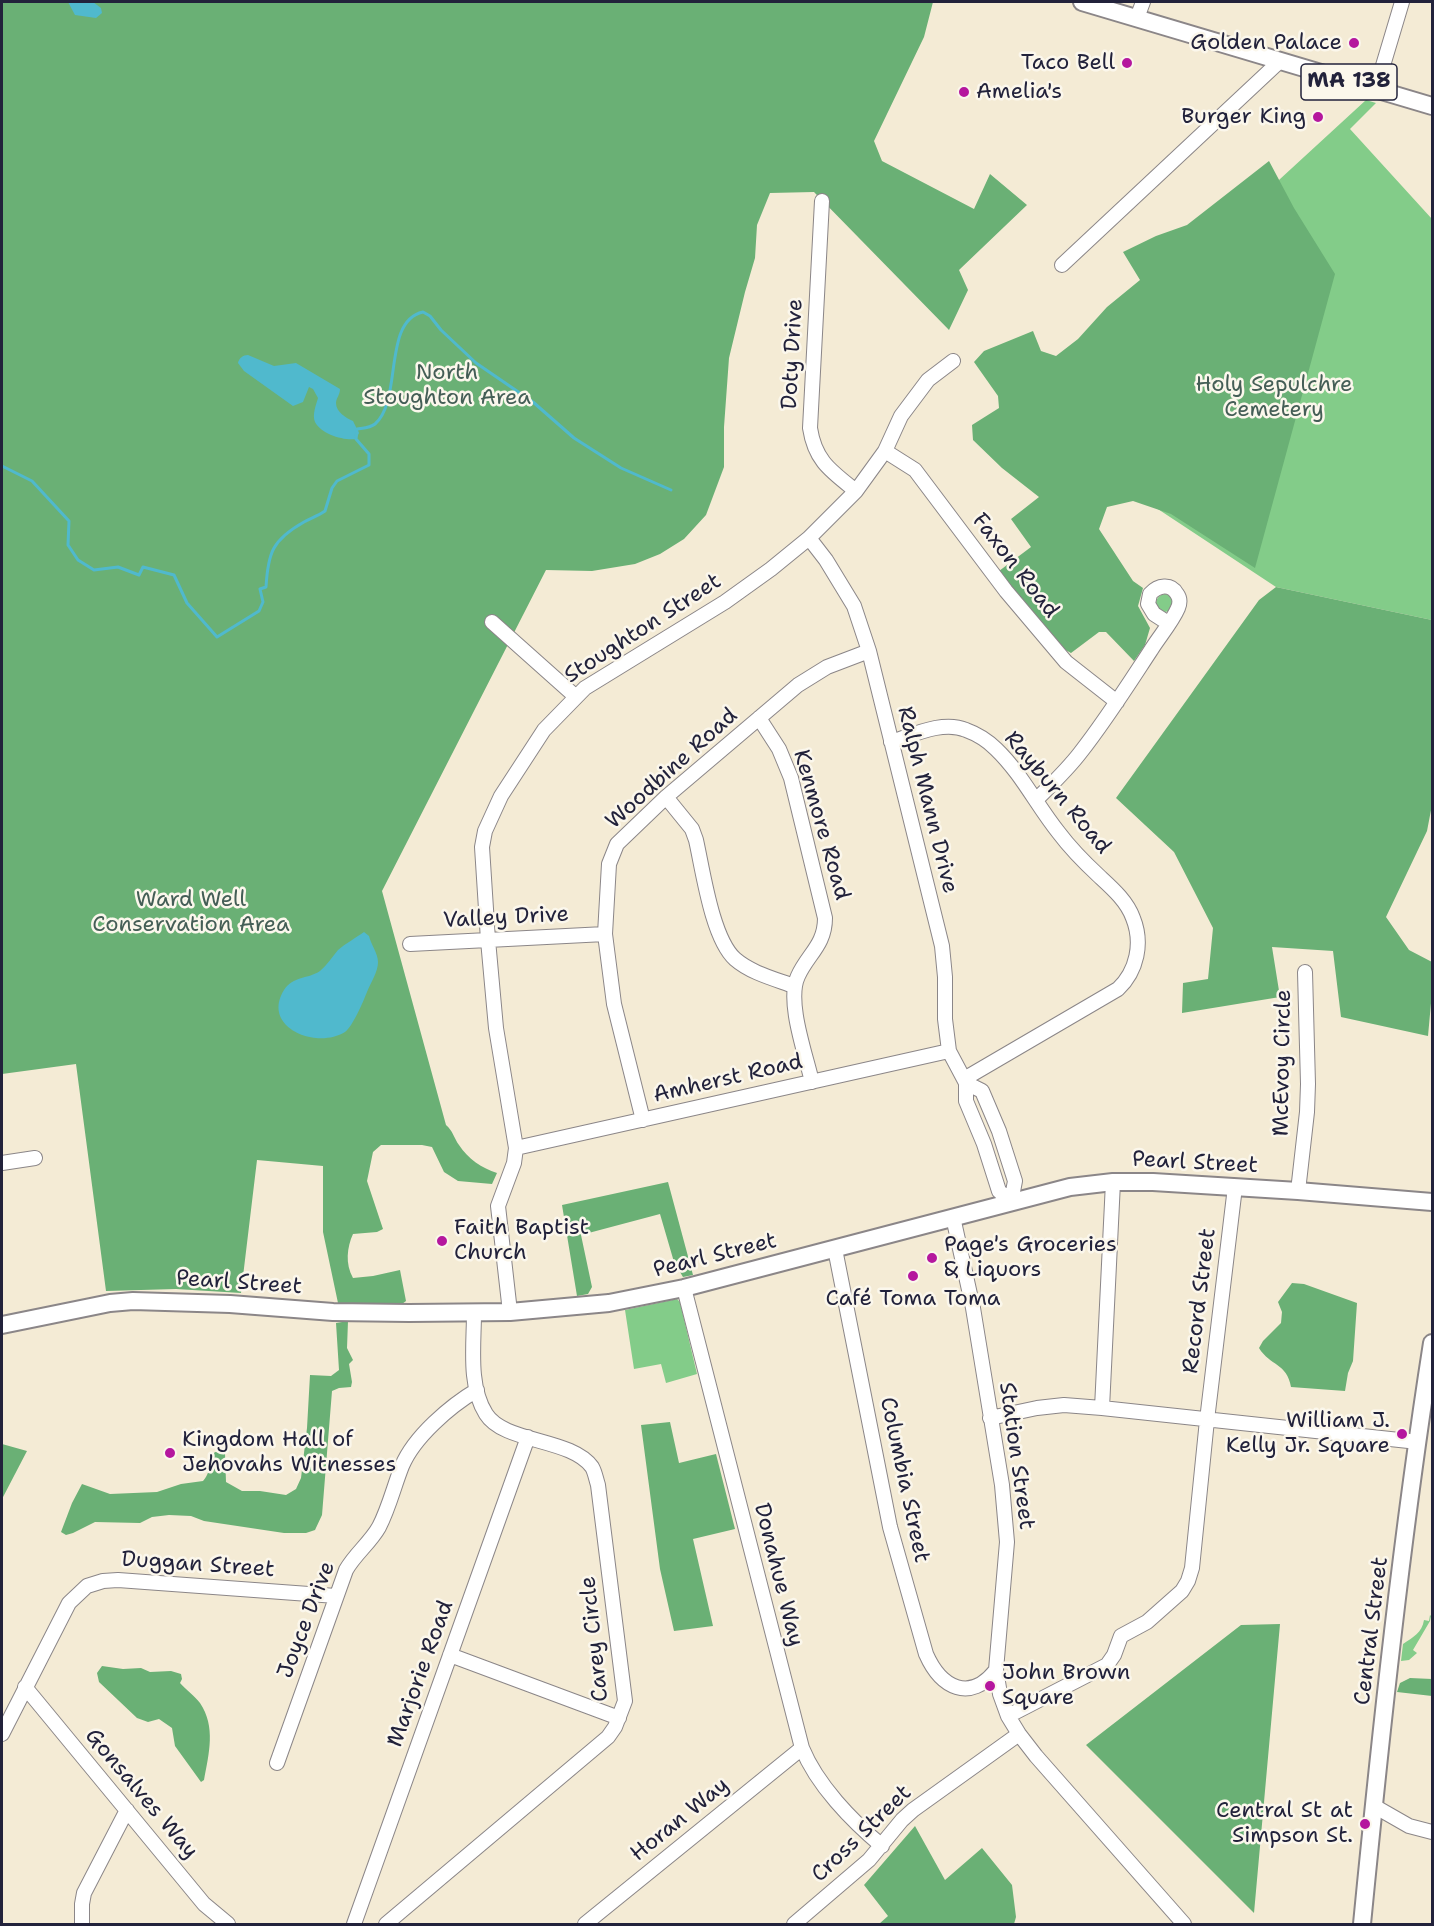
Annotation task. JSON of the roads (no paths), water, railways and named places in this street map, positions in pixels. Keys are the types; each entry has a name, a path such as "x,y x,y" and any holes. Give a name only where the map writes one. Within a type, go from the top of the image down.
{"main road":[{"name":"MA 138","path":"1082,2 1432,106"},
{"name":"Pearl Street","path":"2,1325 110,1303 133,1301 219,1303 333,1312 474,1313 609,1303 684,1288 1070,1187 1113,1182 1235,1187 1432,1202"},
{"name":"Central Street","path":"1362,1924 1374,1806 1432,1343"}],"street":[{"path":"1137,18 1143,2"},
{"path":"1376,90 1402,2"},
{"path":"1062,265 1280,61"},
{"name":"Doty Drive","path":"822,201 810,428 820,460 856,491"},
{"name":"Stoughton Street","path":"510,1312 498,1206 501,1192 514,1163 516,1148 496,1028 482,847 485,831 501,796 544,730 575,696 607,672 725,602 771,569 808,538 856,491 885,451 901,416 928,380 953,361"},
{"name":"Faxon Road","path":"885,451 915,470 1006,591 1066,662 1117,702"},
{"name":"Ralph Mann Drive","path":"808,538 826,560 854,606 868,651 942,946 945,1019 949,1051 965,1081 966,1101 984,1144 999,1191 1011,1202"},
{"path":"492,622 575,696"},
{"path":"1036,800 1079,754 1117,702 1168,623"},
{"name":"Woodbine Road","path":"643,1120 614,1004 605,934 609,864 617,844 666,797 798,685 827,667 868,651"},
{"name":"Kenmore Road","path":"759,718 788,769 825,918 825,927 820,941 797,977 795,986 794,1004 812,1082"},
{"name":"Rayburn Road","path":"891,742 949,726 964,729 984,739 1012,766 1070,847 1130,909 1136,930 1135,965 1126,982 1107,996 965,1081"},
{"path":"666,797 692,829 715,922 730,954 743,965 795,986"},
{"name":"Valley Drive","path":"410,944 605,934"},
{"name":"McEvoy Circle","path":"1298,1191 1308,1084 1305,972"},
{"name":"Amherst Road","path":"516,1148 949,1051"},
{"path":"2,1163 35,1158"},
{"path":"1102,1408 1113,1182"},
{"name":"Record Street","path":"1008,1716 1107,1665 1114,1655 1121,1636 1147,1622 1186,1587 1192,1568 1235,1187"},
{"name":"Station Street","path":"954,1217 971,1300 1002,1485 1007,1542 996,1670 1000,1694 1018,1734 1184,1924"},
{"name":"Columbia Street","path":"835,1248 890,1527 921,1639 940,1679 955,1686 992,1689 1000,1694"},
{"name":"Donahue Way","path":"684,1288 802,1748 816,1775 857,1823 882,1846"},
{"name":"Carey Circle","path":"386,1924 589,1755 608,1737 620,1718 625,1701 598,1485 592,1468 583,1458 501,1427 484,1412 477,1390 474,1313"},
{"name":"Joyce Drive","path":"277,1763 336,1596 351,1562 379,1527 411,1449 456,1404 477,1390"},
{"path":"990,1418 1037,1408 1064,1406 1102,1408 1418,1442"},
{"name":"Marjorie Road","path":"354,1924 528,1437"},
{"name":"Duggan Street","path":"2,1734 64,1610 81,1591 94,1583 118,1580 336,1596"},
{"path":"450,1655 620,1718"},
{"path":"975,1687 988,1681 996,1670"},
{"name":"Gonsalves Way","path":"25,1687 204,1904 228,1924"},
{"name":"Cross Street","path":"795,1924 855,1873 913,1810 1018,1734"},
{"name":"Horan Way","path":"592,1922 802,1748"},
{"path":"1374,1806 1409,1826 1432,1832"},
{"path":"82,1924 81,1904 84,1893 127,1810"}],"water":[{"path":"68,2 93,2 101,8 102,13 96,18 75,15"},
{"path":"248,355 274,366 296,363 340,389 336,406 342,414 353,421 359,433 356,439 333,436 318,426 314,416 318,398 313,389 309,387 303,402 293,406 244,371 238,363 241,357"},
{"path":"364,932 369,936 376,952 378,966 351,1025 345,1032 333,1037 320,1038 295,1032 280,1015 279,1003 284,990 292,982 320,971 338,950"}],"waterway":[{"path":"2,466 32,481 69,521 68,545 78,560 94,570 118,567 139,575 143,567 174,575 187,603 217,637 259,611 263,602 260,589 266,587 270,556 278,542 293,529 325,511 332,488 337,481 369,465 369,454 356,439 357,429 375,424 383,413 389,398 397,345 402,330 410,318 423,312 430,316 441,330 476,363 533,402 574,438 621,468 671,490"}],"place":[{"name":"Golden Palace","path":"1354,43"},
{"name":"Taco Bell","path":"1127,63"},
{"name":"Amelia's","path":"964,92"},
{"name":"Burger King","path":"1318,117"},
{"name":"Faith Baptist Church","path":"442,1241"},
{"name":"Page's Groceries & Liquors","path":"932,1258"},
{"name":"Café Toma Toma","path":"913,1276"},
{"name":"William J. Kelly Jr. Square","path":"1402,1434"},
{"name":"Kingdom Hall of Jehovahs Witnesses","path":"170,1453"},
{"name":"John Brown Square","path":"990,1686"},
{"name":"Central St at Simpson St.","path":"1365,1824"}],"park label":[{"name":"North Stoughton Area","path":"447,386"},
{"name":"Holy Sepulchre Cemetery","path":"1274,398"},
{"name":"Ward Well Conservation Area","path":"191,912"}]}
